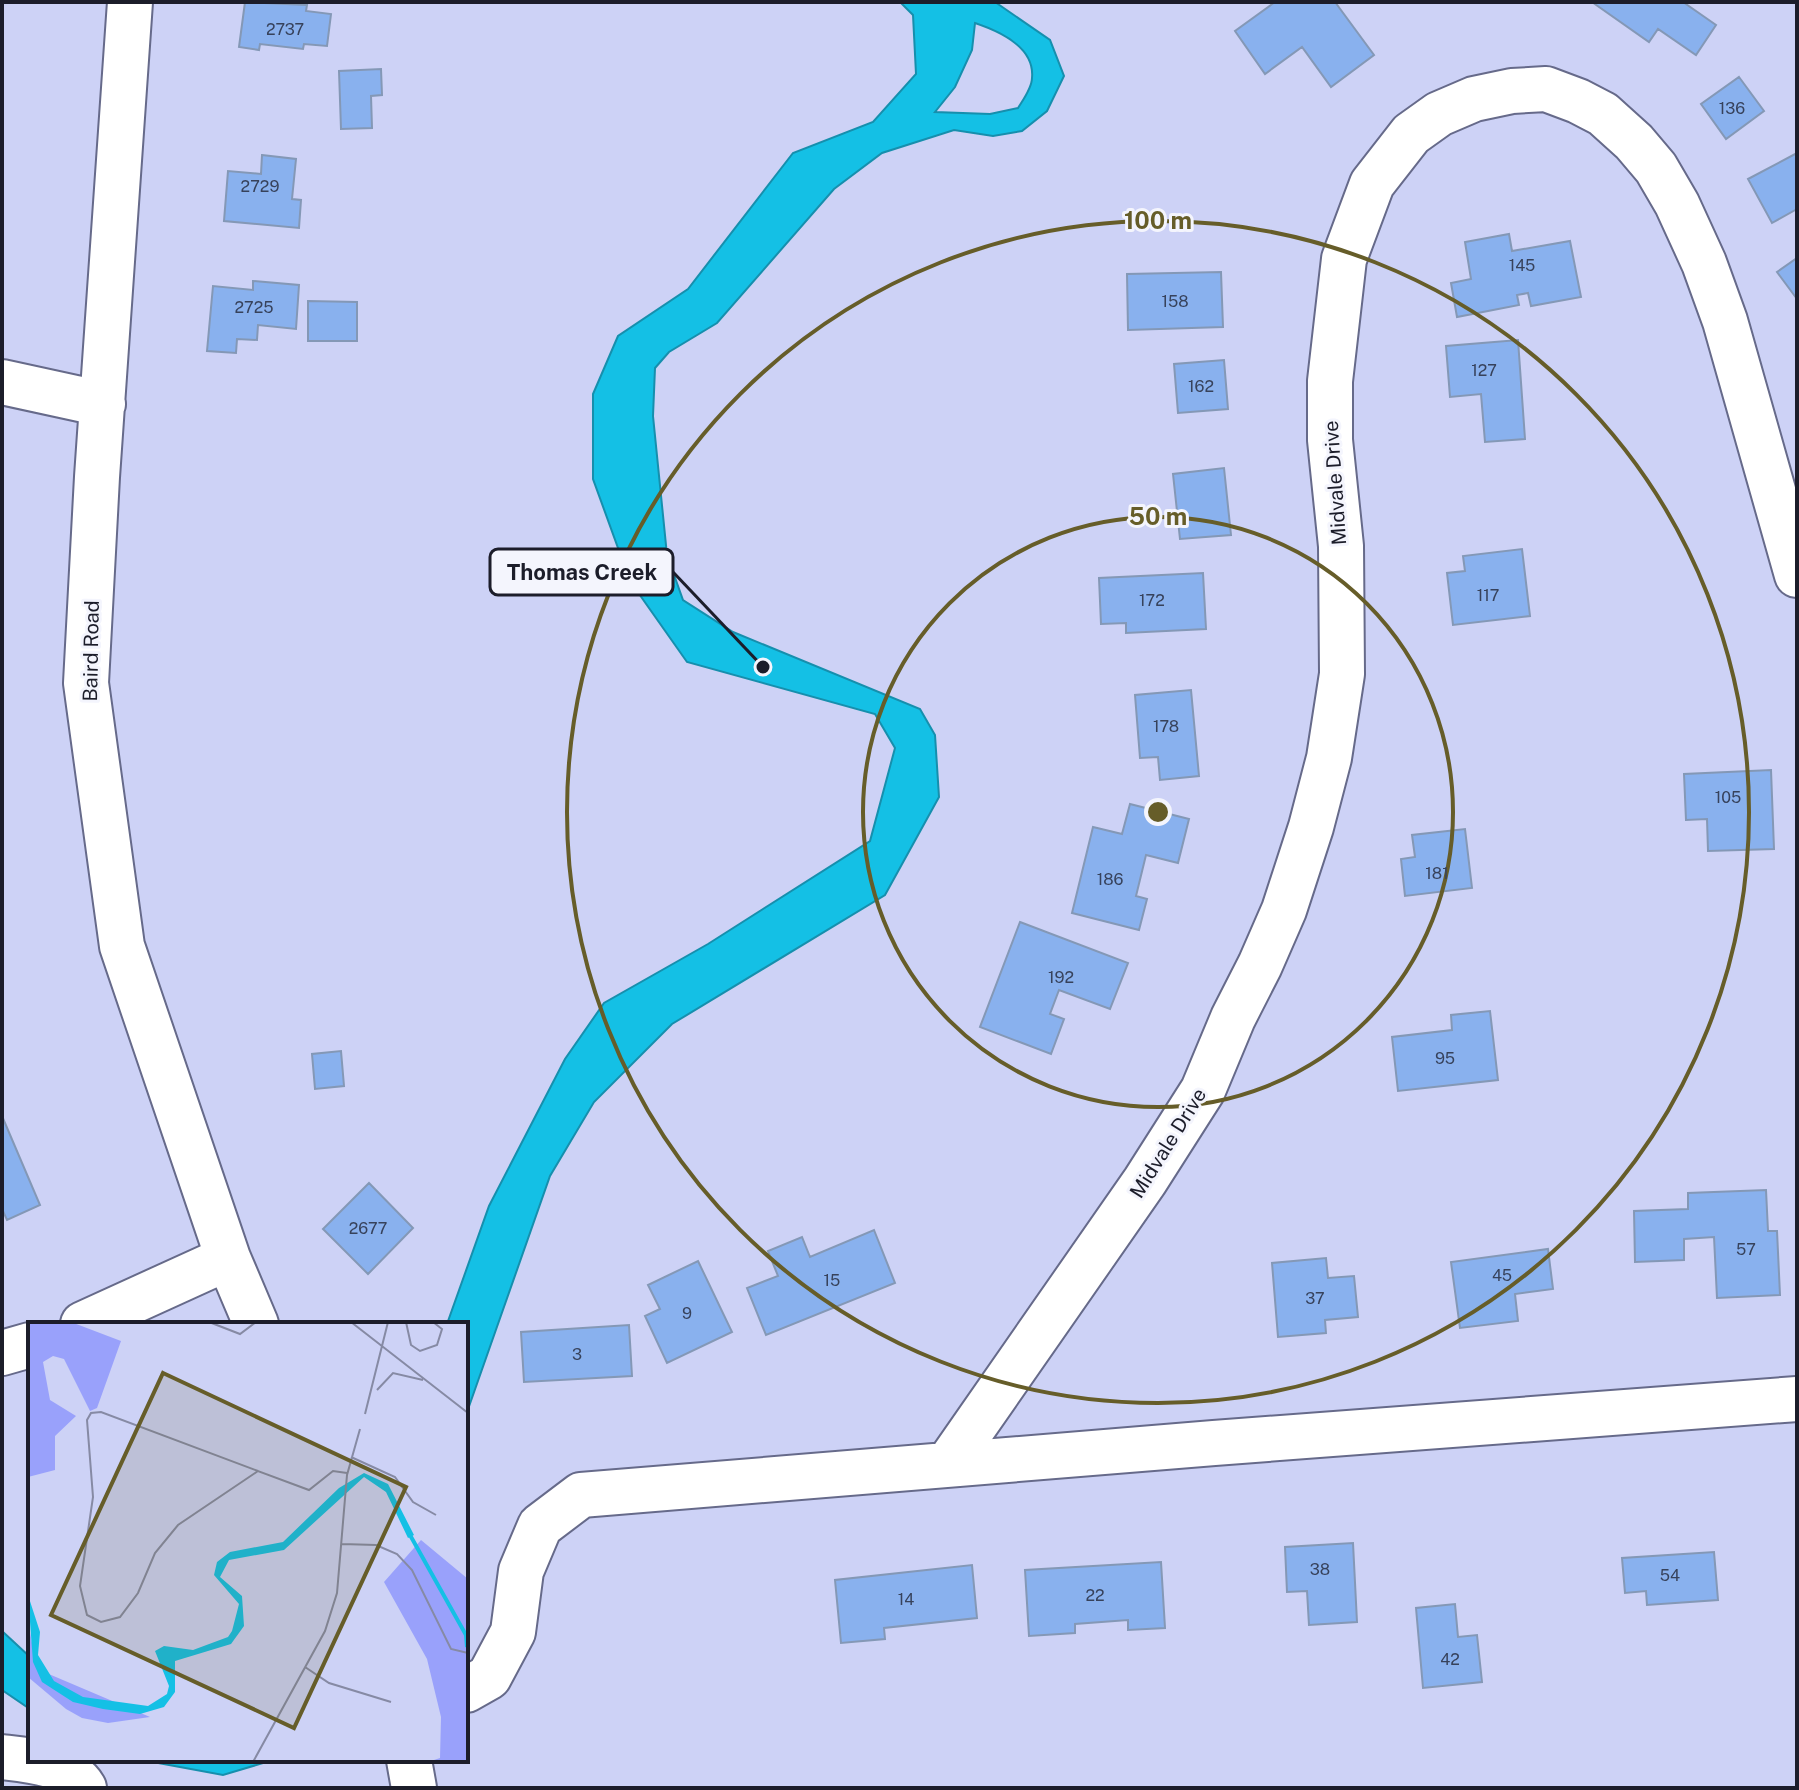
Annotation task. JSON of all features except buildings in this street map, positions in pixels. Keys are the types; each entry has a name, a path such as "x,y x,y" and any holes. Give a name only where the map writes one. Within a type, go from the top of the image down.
{"street":[{"name":"Baird Road","path":"130,2 86,683 122,946 228,1258 255,1322"},
{"name":"Midvale Drive","path":"948,1464 1145,1181 1203,1090 1284,910 1329,758 1342,674 1341,546 1330,440 1330,381 1344,259 1372,184 1411,134 1439,114 1474,99 1512,91 1546,89 1603,114 1634,142 1656,168 1677,204 1704,263 1725,321 1797,575"},
{"path":"2,382 103,404"},
{"path":"87,1322 228,1258"},
{"path":"2,1353 28,1346"},
{"path":"468,1689 489,1677 513,1632 521,1571 540,1526 581,1495 1797,1399"},
{"path":"2,1757 28,1760"},
{"path":"41,1762 67,1774 84,1788"},
{"path":"409,1762 414,1788"}],"water":[{"path":"900,2 995,2 1050,40 1064,76 1047,111 1022,131 993,136 954,130 882,153 834,189 717,323 669,352 655,368 653,416 667,555 683,600 733,632 920,709 935,735 939,797 885,895 672,1024 594,1102 550,1176 468,1409 468,1322 448,1322 489,1206 565,1059 604,1003 708,944 870,841 895,748 875,714 687,662 630,581 593,479 593,394 618,336 688,289 793,153 873,122 916,74 913,15","holes":["975,23 1004,36 1022,49 1031,67 1031,86 1018,108 990,114 935,112 955,87 972,50"]},
{"path":"2,1631 28,1655 28,1708 2,1690"},
{"path":"153,1762 266,1762 223,1775"}],"place":[{"name":"Thomas Creek","path":"763,667"}]}
